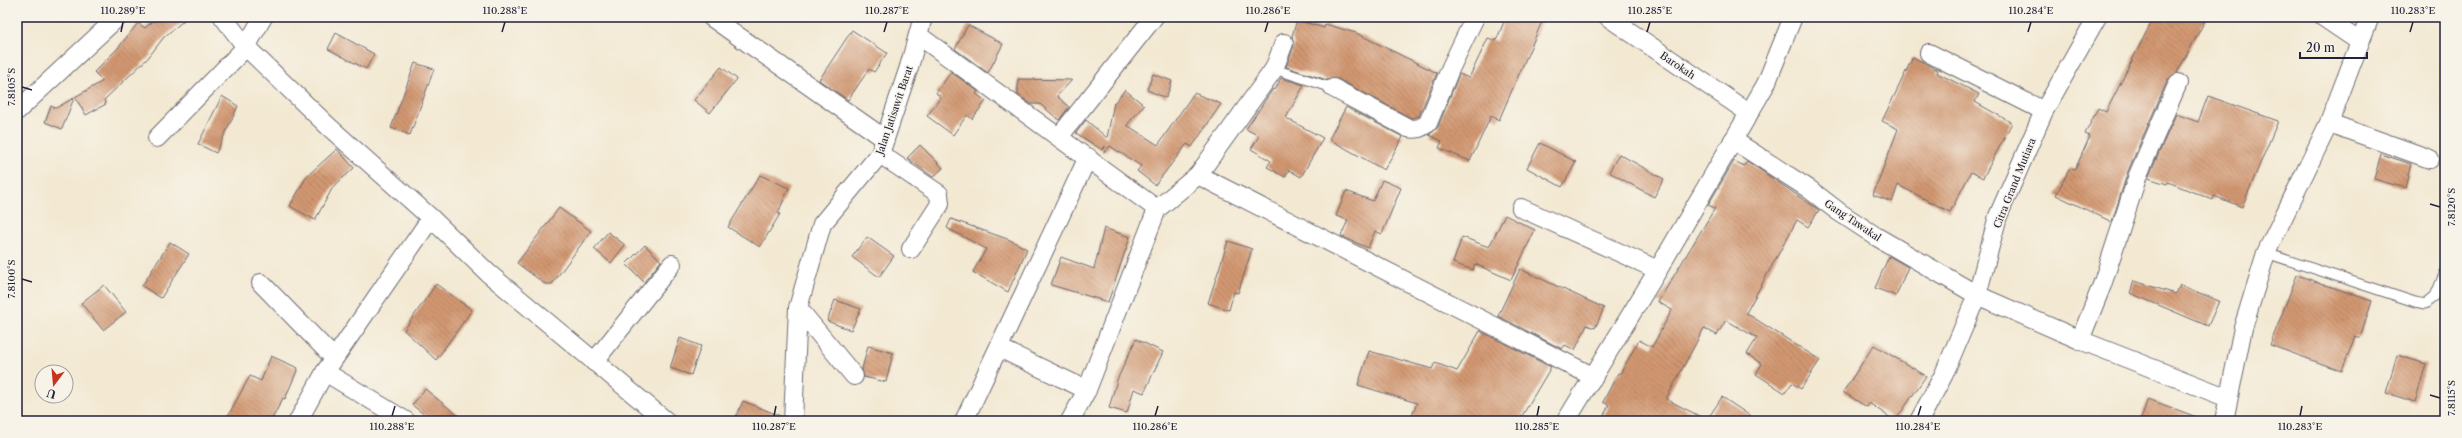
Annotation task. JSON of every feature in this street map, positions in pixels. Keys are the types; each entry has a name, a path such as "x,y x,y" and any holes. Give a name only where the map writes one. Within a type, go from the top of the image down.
{"street":[{"path":"17,112 118,17"},
{"path":"223,17 246,47 328,126 430,218 488,273 666,421"},
{"path":"157,138 246,47 263,17"},
{"path":"711,17 883,146 939,194 940,204 911,249"},
{"name":"Jalan Jatisawit Barat","path":"793,421 798,308 822,224 883,146 923,17"},
{"path":"1059,137 1154,17"},
{"path":"1333,88 1408,128 1416,130 1422,127 1428,123 1451,67 1475,17"},
{"name":"Barokah","path":"1608,17 1749,113"},
{"path":"1566,421 1658,270 1766,84 1794,17"},
{"name":"Citra Grand Mutiara","path":"1919,421 1944,374 1977,295 1998,216 2044,111 2097,17"},
{"path":"2323,17 2360,42"},
{"path":"2225,421 2228,398 2243,328 2266,253 2329,124 2370,17"},
{"path":"918,34 1157,209"},
{"path":"1070,421 1087,390 1157,209 1198,175 1274,70 1284,43"},
{"path":"1929,53 2044,111"},
{"path":"2080,340 2102,285 2138,175 2178,82"},
{"path":"2329,124 2430,159"},
{"name":"Gang Tawakal","path":"1733,140 1809,188 1839,212 1877,237 1977,295 2080,340 2228,398"},
{"path":"964,421 1000,348 1088,158"},
{"path":"1198,175 1594,377"},
{"path":"1521,208 1658,270"},
{"path":"298,421 329,365 430,218"},
{"path":"594,362 672,264"},
{"path":"261,283 329,365 406,421"},
{"path":"798,308 854,376"},
{"path":"1000,348 1087,390"}],"lane":[{"path":"1274,70 1333,88"},
{"path":"2266,253 2425,304 2435,296 2445,272"}],"building":[{"path":"158,17 188,17 164,37 148,58 104,100 106,104 86,115 75,97 103,81 94,72 118,48 138,23 145,28"},
{"path":"1506,17 1544,17 1499,120 1491,116 1470,161 1439,148 1442,141 1429,135 1438,127 1459,74 1469,78 1488,38 1496,41"},
{"path":"2154,17 2207,17 2177,73 2168,79 2128,171 2112,222 2056,195 2070,168 2075,170 2090,136 2085,134 2098,108 2106,112"},
{"path":"1297,20 1324,28 1325,24 1356,33 1437,73 1419,116 1411,118 1338,79 1327,80 1286,67 1294,46 1292,36"},
{"path":"968,25 1003,44 988,73 955,49"},
{"path":"852,30 887,53 874,72 869,69 848,100 819,80"},
{"path":"336,33 374,54 366,69 328,49"},
{"path":"1913,57 1938,70 1937,73 1979,94 1975,102 2012,123 1983,178 1971,172 1950,212 1898,185 1892,202 1873,195 1898,129 1882,121"},
{"path":"415,63 434,69 410,135 391,128"},
{"path":"721,67 737,79 710,113 694,100"},
{"path":"951,72 978,91 976,94 986,101 972,119 967,115 953,135 927,116 941,97 936,93"},
{"path":"1153,74 1172,81 1166,98 1147,90"},
{"path":"1281,78 1304,85 1286,118 1323,138 1301,177 1289,170 1285,177 1267,167 1271,161 1251,149 1259,136 1246,129 1273,89 1275,90"},
{"path":"1018,79 1072,80 1057,96 1069,107 1059,120 1040,104 1031,104 1018,95"},
{"path":"1125,90 1144,105 1127,125 1158,145 1194,93 1221,104 1192,147 1187,144 1155,185 1137,171 1141,166 1110,146 1104,153 1105,146 1102,150 1076,133 1086,120 1107,138 1114,103"},
{"path":"222,96 238,106 216,153 198,144"},
{"path":"2208,96 2278,121 2242,207 2214,196 2213,200 2168,182 2167,184 2148,178 2176,114 2198,122"},
{"path":"74,98 62,129 45,122 51,106 56,108"},
{"path":"1346,107 1403,137 1384,170 1329,139"},
{"path":"1540,143 1576,162 1562,187 1527,168"},
{"path":"920,145 943,168 933,177 907,158"},
{"path":"337,149 354,168 333,187 315,220 290,206 307,176"},
{"path":"1619,154 1664,179 1654,197 1609,172"},
{"path":"2381,154 2411,164 2405,188 2374,179"},
{"path":"1734,161 1744,166 1747,161 1819,210 1808,227 1797,220 1746,313 1820,360 1801,389 1792,383 1785,393 1756,374 1762,364 1747,354 1757,338 1726,320 1717,335 1704,328 1666,399 1707,420 1722,397 1758,421 1601,421 1609,405 1603,402 1618,373 1620,374 1639,340 1652,347 1672,310 1658,302 1715,208 1708,205"},
{"path":"760,175 789,188 778,213 780,214 760,247 728,227"},
{"path":"1382,180 1401,188 1382,234 1375,231 1368,248 1341,236 1348,220 1336,216 1346,191 1373,201"},
{"path":"559,208 591,231 552,284 545,284 517,263"},
{"path":"1505,215 1535,230 1511,280 1475,264 1473,270 1453,263 1462,237 1489,247"},
{"path":"951,219 1010,240 1027,249 1008,292 973,272 986,249 947,228"},
{"path":"1104,228 1130,237 1108,302 1051,285 1061,257 1094,269"},
{"path":"608,232 625,245 611,263 594,249"},
{"path":"867,237 894,256 879,277 852,257"},
{"path":"1228,241 1252,249 1238,293 1234,292 1229,310 1208,303"},
{"path":"170,242 189,254 161,298 142,286"},
{"path":"645,245 661,261 644,282 626,264"},
{"path":"1889,256 1908,267 1896,296 1875,288"},
{"path":"1520,269 1604,308 1595,328 1587,325 1575,350 1565,345 1562,349 1498,316"},
{"path":"2297,275 2372,301 2360,338 2355,336 2342,371 2270,345"},
{"path":"2134,281 2176,294 2180,285 2219,301 2208,326 2130,293"},
{"path":"436,284 472,310 436,360 404,330"},
{"path":"104,285 126,312 103,330 81,303"},
{"path":"835,300 861,309 851,330 827,321"},
{"path":"1480,331 1551,367 1519,421 1413,421 1415,417 1412,416 1417,403 1358,385 1369,351 1432,369 1435,363 1457,371"},
{"path":"680,338 701,346 691,375 670,368"},
{"path":"1136,339 1163,352 1144,393 1134,389 1127,413 1109,408 1117,380"},
{"path":"1874,345 1926,376 1895,421 1869,403 1867,407 1843,392"},
{"path":"868,346 893,353 886,382 864,377 862,369"},
{"path":"2397,355 2426,364 2415,402 2386,393"},
{"path":"271,356 298,368 285,399 283,398 271,421 225,421 250,376 261,381"},
{"path":"425,389 465,421 433,421 412,405"},
{"path":"2148,399 2202,419 2202,421 2140,421"},
{"path":"743,401 783,417 783,421 734,421"}]}
